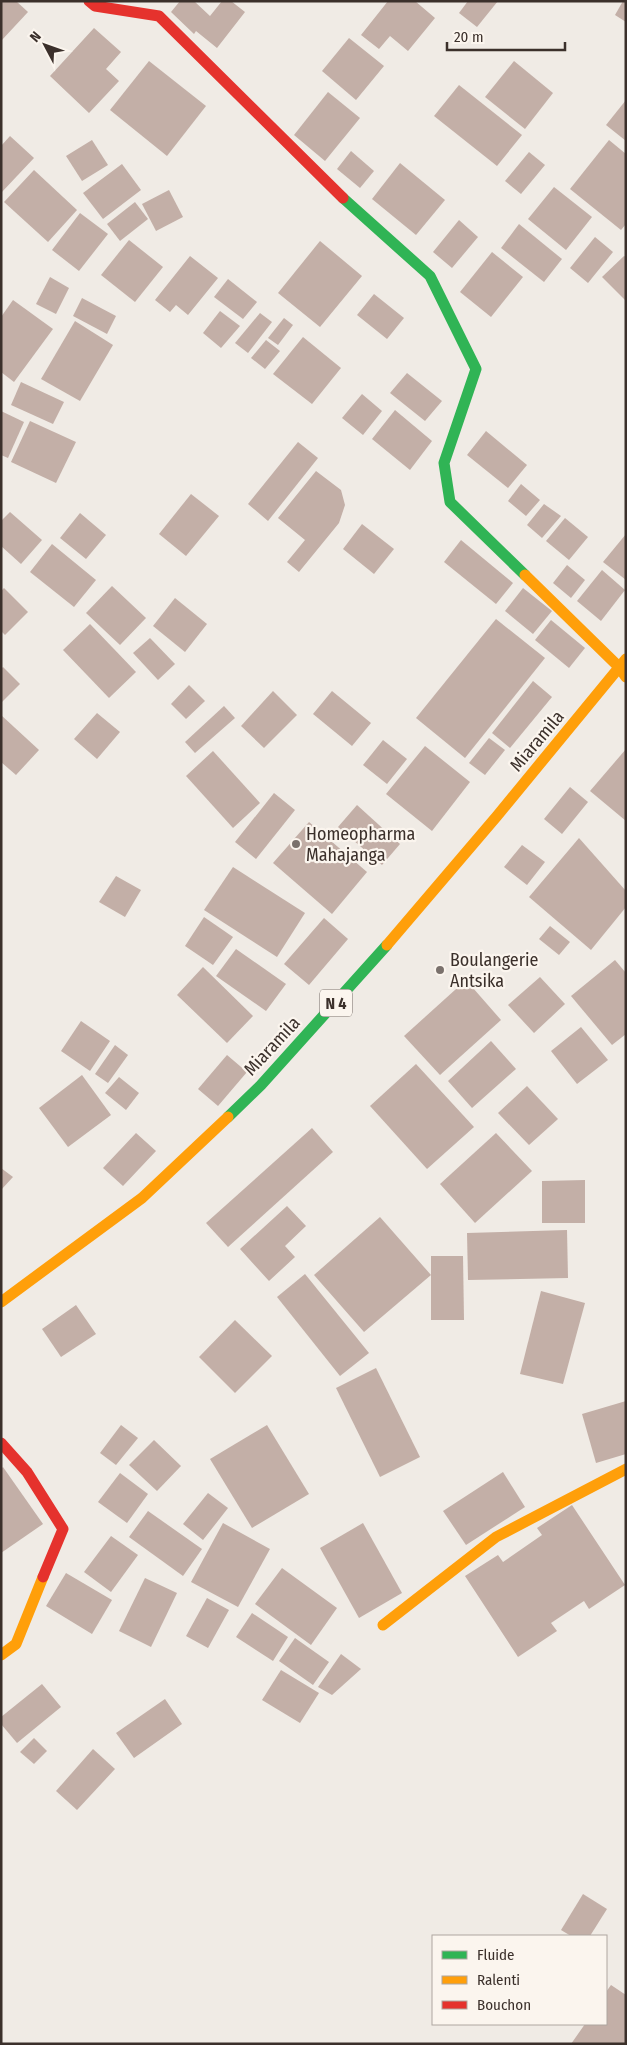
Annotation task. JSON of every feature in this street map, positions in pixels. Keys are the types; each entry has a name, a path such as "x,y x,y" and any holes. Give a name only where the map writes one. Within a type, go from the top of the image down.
{"street":[{"path":"89,1 95,6 159,16 346,200 430,276 476,369 444,463 450,502 622,663 626,677"},
{"name":"Miaramila","path":"1,1302 142,1198 261,1085 367,968 491,824 622,663"},
{"path":"1,1443 27,1472 63,1529 16,1644 1,1655"},
{"path":"383,1625 496,1537 626,1469"}],"building":[{"path":"1,1 16,1 28,12 1,41"},
{"path":"180,1 194,1 210,16 222,1 231,1 245,12 217,48 196,31 194,34 171,12"},
{"path":"388,1 415,1 435,18 408,51 390,36 379,49 361,35"},
{"path":"468,1 498,1 477,27 459,13"},
{"path":"623,1 626,1 626,22 615,15"},
{"path":"94,28 121,52 106,69 119,81 89,113 50,76"},
{"path":"349,38 384,66 356,100 322,71"},
{"path":"149,61 206,106 167,156 110,110"},
{"path":"514,61 553,93 525,129 485,97"},
{"path":"459,85 522,135 497,166 434,116"},
{"path":"328,92 360,118 325,161 294,135"},
{"path":"626,100 626,141 606,125"},
{"path":"10,136 34,158 1,193 1,146"},
{"path":"92,140 108,165 82,181 66,156"},
{"path":"609,140 626,154 626,224 621,230 570,189"},
{"path":"351,151 374,171 360,188 337,169"},
{"path":"529,152 545,165 521,194 505,181"},
{"path":"400,163 445,200 416,235 372,199"},
{"path":"122,164 141,190 103,219 83,193"},
{"path":"34,170 77,210 48,242 4,202"},
{"path":"554,187 592,217 566,250 528,219"},
{"path":"169,190 183,217 156,231 142,204"},
{"path":"135,202 148,219 120,241 107,224"},
{"path":"80,213 108,234 79,271 52,250"},
{"path":"459,220 478,237 452,268 433,252"},
{"path":"519,224 562,259 544,282 501,248"},
{"path":"595,237 613,252 588,283 570,268"},
{"path":"129,240 163,267 135,302 101,275"},
{"path":"320,241 362,276 320,327 278,293"},
{"path":"492,252 523,277 491,317 460,292"},
{"path":"190,256 218,278 188,315 176,305 170,312 155,300"},
{"path":"624,256 626,257 626,301 602,277"},
{"path":"50,277 69,288 56,314 36,304"},
{"path":"228,279 257,302 243,319 214,297"},
{"path":"374,294 404,318 387,339 357,315"},
{"path":"82,298 116,316 107,334 73,316"},
{"path":"13,300 53,329 14,382 1,372 1,317"},
{"path":"220,311 240,326 221,348 203,333"},
{"path":"260,313 272,322 248,353 235,343"},
{"path":"284,318 293,325 278,345 268,338"},
{"path":"75,321 113,345 80,401 41,379"},
{"path":"303,337 341,368 312,404 273,374"},
{"path":"266,340 280,351 265,369 251,358"},
{"path":"407,373 442,401 425,421 390,393"},
{"path":"21,382 64,402 53,424 11,405"},
{"path":"362,394 382,411 363,435 342,418"},
{"path":"395,410 432,441 410,470 372,439"},
{"path":"1,411 24,422 8,458 1,455"},
{"path":"30,421 76,442 56,483 11,462"},
{"path":"486,431 527,465 508,488 467,455"},
{"path":"298,442 318,458 268,521 248,504"},
{"path":"316,471 341,490 345,505 339,523 299,572 287,562 305,540 278,518"},
{"path":"521,484 540,500 526,516 508,501"},
{"path":"191,494 219,516 186,556 159,534"},
{"path":"544,504 561,516 542,538 527,525"},
{"path":"10,512 42,540 21,564 1,546 1,521"},
{"path":"80,513 106,535 86,559 60,538"},
{"path":"565,518 588,537 569,560 546,541"},
{"path":"362,524 394,549 374,574 343,549"},
{"path":"626,534 626,580 603,562"},
{"path":"461,540 513,583 496,604 444,562"},
{"path":"52,544 96,580 74,607 30,572"},
{"path":"567,565 585,580 571,598 553,583"},
{"path":"602,570 625,590 601,621 577,601"},
{"path":"112,586 146,618 120,645 86,613"},
{"path":"4,588 28,612 5,635 1,631 1,591"},
{"path":"523,588 552,611 533,634 505,611"},
{"path":"175,598 207,624 185,652 153,626"},
{"path":"496,619 545,658 465,758 416,718"},
{"path":"551,620 585,648 569,668 535,640"},
{"path":"90,624 136,672 109,698 63,650"},
{"path":"150,638 175,664 158,680 133,653"},
{"path":"3,667 20,684 1,703 1,669"},
{"path":"533,681 552,697 510,748 492,733"},
{"path":"189,685 205,701 186,719 171,704"},
{"path":"273,691 297,715 264,748 241,726"},
{"path":"332,691 371,723 352,746 313,714"},
{"path":"224,706 235,718 195,753 185,742"},
{"path":"97,713 120,732 97,759 74,739"},
{"path":"1,715 39,750 16,775 1,762"},
{"path":"489,738 505,750 485,775 469,763"},
{"path":"383,740 407,759 387,784 363,765"},
{"path":"425,746 470,782 432,831 386,794"},
{"path":"626,749 626,821 590,791"},
{"path":"213,751 260,803 233,828 186,776"},
{"path":"570,787 588,802 562,834 544,819"},
{"path":"274,793 295,810 256,859 235,842"},
{"path":"357,805 400,844 382,865 338,827"},
{"path":"309,822 367,872 332,914 273,863"},
{"path":"579,838 626,891 626,907 591,950 529,897"},
{"path":"522,845 545,862 527,885 504,867"},
{"path":"233,867 305,913 277,957 204,910"},
{"path":"116,876 141,890 125,917 99,902"},
{"path":"204,917 233,937 213,965 185,946"},
{"path":"324,918 348,939 309,985 284,964"},
{"path":"550,926 570,942 559,955 539,939"},
{"path":"236,949 286,984 266,1011 216,976"},
{"path":"615,960 626,973 626,1034 612,1045 571,996"},
{"path":"203,967 253,1016 227,1043 177,995"},
{"path":"540,977 565,1004 534,1033 508,1005"},
{"path":"466,980 501,1020 440,1075 404,1036"},
{"path":"81,1021 110,1041 90,1071 61,1051"},
{"path":"581,1027 608,1060 577,1084 551,1051"},
{"path":"491,1041 516,1069 472,1108 448,1081"},
{"path":"115,1045 128,1055 108,1083 95,1074"},
{"path":"227,1055 247,1072 218,1106 198,1089"},
{"path":"416,1064 474,1127 427,1169 370,1106"},
{"path":"82,1075 111,1115 68,1147 39,1108"},
{"path":"119,1077 139,1093 126,1110 105,1093"},
{"path":"527,1086 558,1119 529,1145 498,1113"},
{"path":"312,1128 333,1152 228,1247 206,1223"},
{"path":"136,1133 156,1151 123,1186 103,1168"},
{"path":"496,1133 532,1171 475,1223 440,1184"},
{"path":"1,1168 13,1177 1,1190"},
{"path":"585,1180 585,1223 542,1223 542,1181"},
{"path":"287,1206 306,1226 285,1246 295,1257 269,1281 240,1249"},
{"path":"380,1217 431,1275 364,1332 314,1275"},
{"path":"567,1230 568,1278 468,1280 467,1233"},
{"path":"431,1256 463,1256 464,1320 431,1320"},
{"path":"305,1274 369,1353 340,1376 277,1297"},
{"path":"541,1291 585,1303 563,1384 520,1374"},
{"path":"76,1305 96,1334 61,1357 42,1329"},
{"path":"235,1320 272,1356 235,1393 199,1357"},
{"path":"376,1368 420,1457 380,1477 336,1388"},
{"path":"626,1401 626,1454 596,1463 582,1414"},
{"path":"121,1425 138,1438 116,1465 100,1453"},
{"path":"267,1425 309,1494 252,1528 210,1459"},
{"path":"154,1440 181,1466 157,1491 129,1465"},
{"path":"3,1467 43,1524 1,1553 1,1469"},
{"path":"503,1472 525,1507 466,1545 443,1511"},
{"path":"120,1473 148,1494 127,1523 98,1502"},
{"path":"208,1493 228,1508 203,1540 183,1524"},
{"path":"572,1505 625,1585 589,1609 584,1601 551,1623 557,1631 518,1657 465,1576 498,1555 503,1562 542,1535 537,1528"},
{"path":"148,1511 202,1549 183,1576 129,1537"},
{"path":"223,1523 270,1549 238,1607 191,1582"},
{"path":"363,1523 402,1593 359,1618 320,1548"},
{"path":"111,1536 138,1555 111,1592 84,1572"},
{"path":"282,1568 337,1608 311,1645 255,1604"},
{"path":"66,1573 112,1600 92,1634 46,1606"},
{"path":"145,1578 177,1593 151,1647 119,1631"},
{"path":"207,1598 229,1610 208,1648 186,1636"},
{"path":"252,1613 288,1637 273,1661 236,1637"},
{"path":"295,1638 329,1662 313,1685 279,1661"},
{"path":"341,1654 361,1669 332,1695 318,1687"},
{"path":"281,1670 319,1693 300,1723 262,1700"},
{"path":"42,1684 61,1707 17,1743 1,1724 1,1717"},
{"path":"165,1699 182,1724 134,1758 116,1733"},
{"path":"34,1738 47,1751 34,1764 20,1752"},
{"path":"93,1749 115,1769 77,1810 56,1791"},
{"path":"583,1894 607,1909 591,1935 569,1935 561,1930"},
{"path":"611,1985 626,1995 626,2044 571,2044 584,2025 607,2025 607,1991"}],"traffic: fast":[{"path":"343,198 430,276 476,369 444,463 450,502 525,575"},
{"path":"228,1117 261,1085 387,945"}],"traffic: slow":[{"path":"525,575 619,667 626,677"},
{"path":"387,945 497,816 626,659"},
{"path":"1,1302 142,1198 228,1117"},
{"path":"383,1625 496,1537 626,1469"},
{"path":"1,1655 16,1644 43,1577"}],"traffic: jam":[{"path":"89,1 95,6 159,16 343,198"},
{"path":"1,1443 27,1472 63,1529 43,1577"}],"place":[{"name":"Homeopharma Mahajanga","path":"296,844"},
{"name":"Boulangerie Antsika","path":"440,970"}]}
